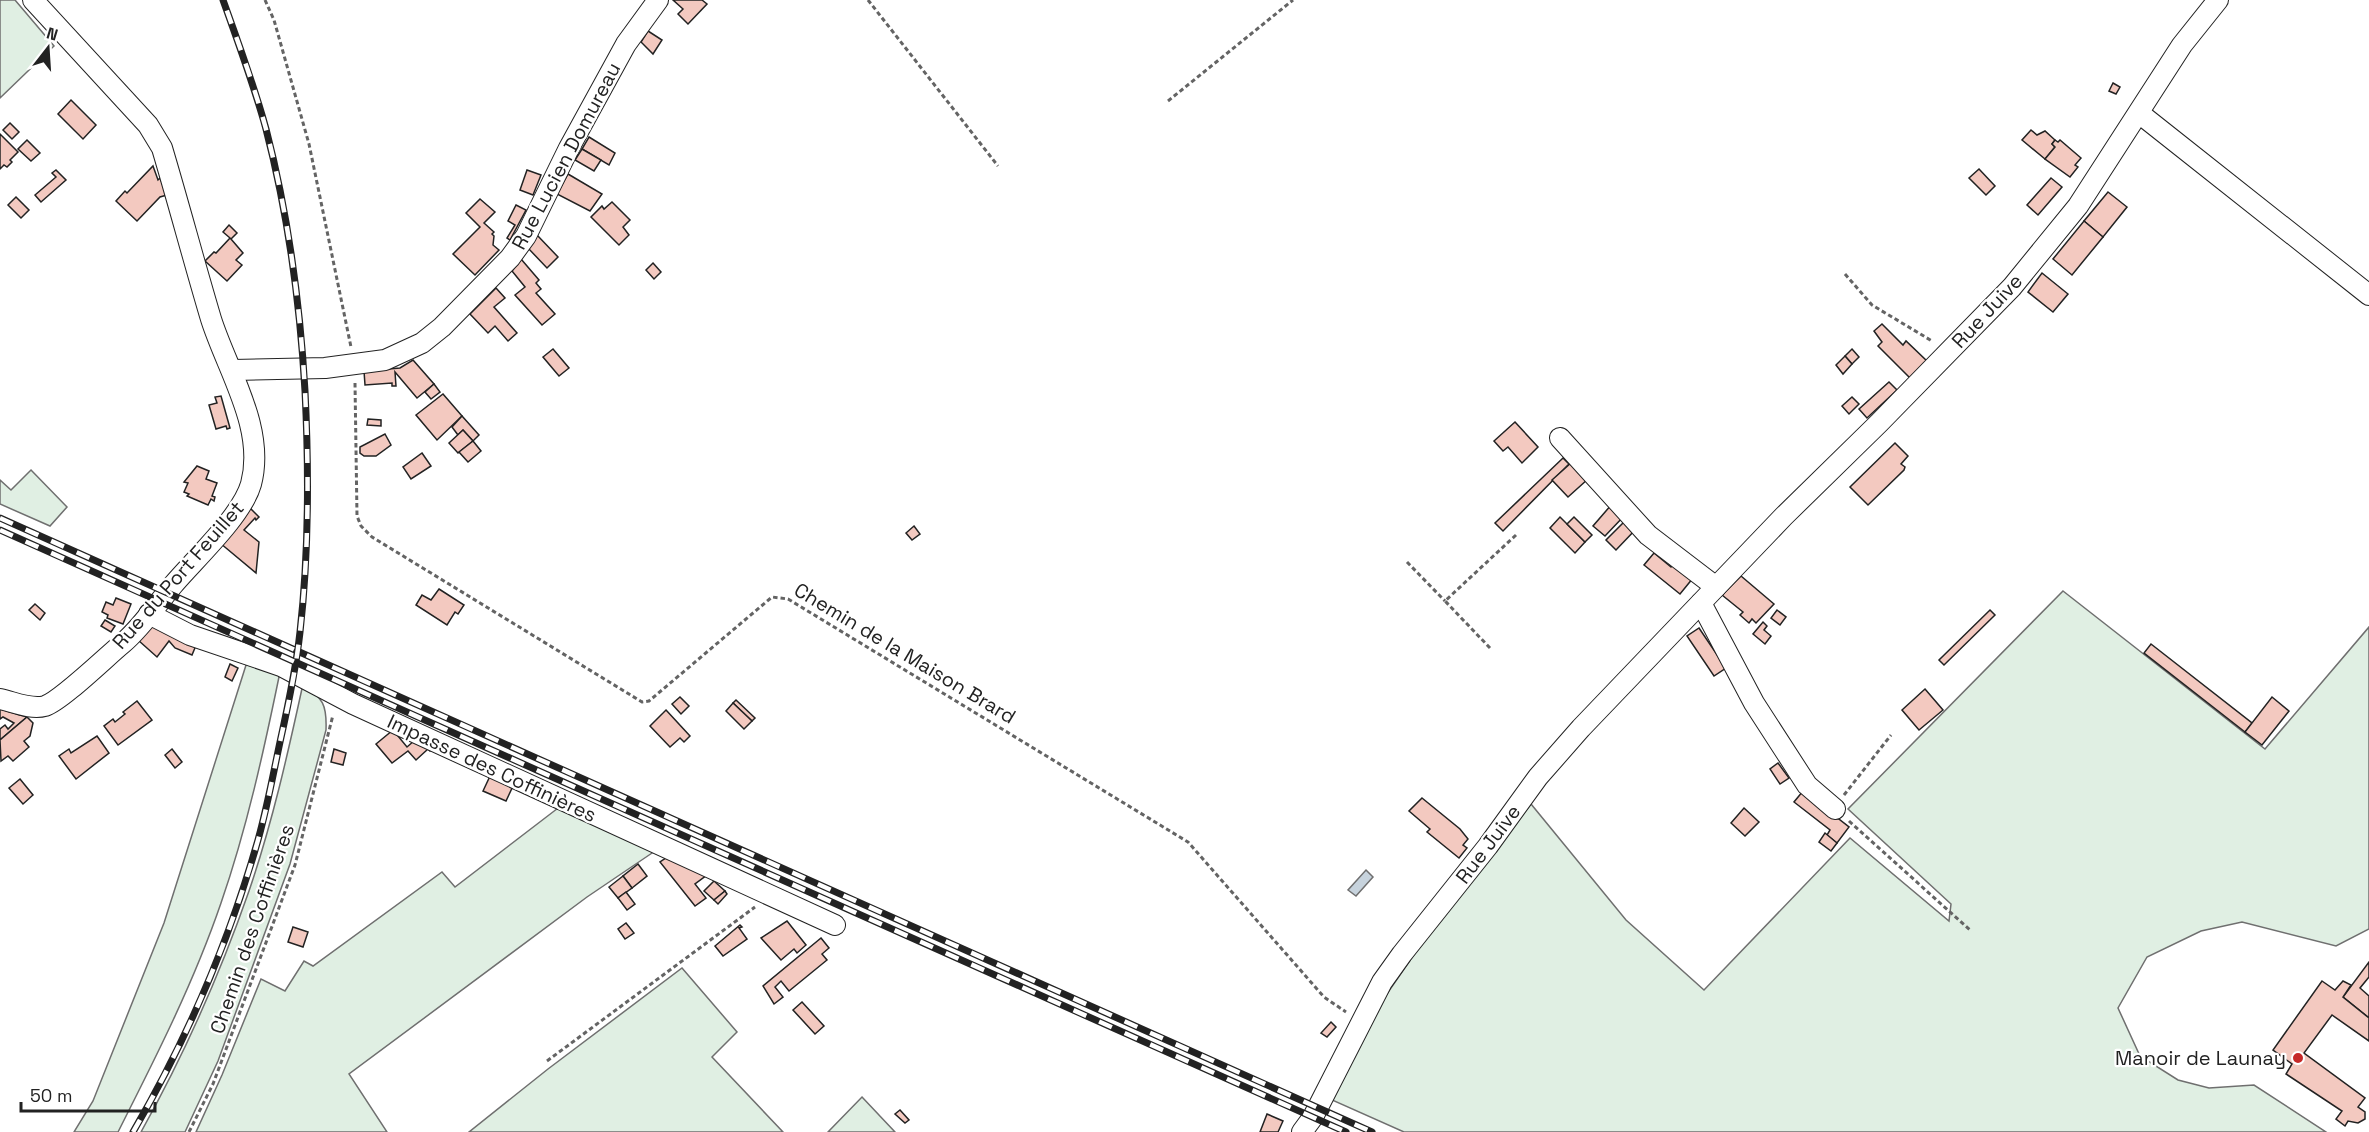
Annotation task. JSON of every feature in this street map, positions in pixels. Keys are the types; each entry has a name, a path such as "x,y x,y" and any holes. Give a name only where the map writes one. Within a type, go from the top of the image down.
{"street":[{"name":"Rue du Port Feuillet","path":"0,699 29,706 45,706 69,689 130,637 246,497 251,486 255,452 245,406 233,370 214,328 162,148 147,125 33,0"},
{"name":"Rue Lucien Domureau","path":"233,370 355,365 385,360 422,343 476,295 510,258 526,236 569,148 626,44 658,0"},
{"name":"Rue Juive","path":"1302,1132 1313,1117 1360,1022 1383,982 1538,777 1716,587 2012,287 2078,206 2182,45 2218,0"},
{"path":"2139,113 2369,295"},
{"path":"1560,438 1648,535 1716,587"},
{"path":"1701,603 1760,712 1807,785 1832,806"},
{"name":"Impasse des Coffinières","path":"149,614 190,635 281,666 335,696 835,925"}],"path":[{"path":"265,0 274,20 309,144 355,365"},
{"path":"868,0 998,166"},
{"path":"1168,101 1293,0"},
{"path":"1845,274 1872,304 1949,351"},
{"name":"Chemin de la Maison Brard","path":"355,365 357,516 361,526 372,537 642,702 649,701 772,597 788,599 1188,842 1324,997 1360,1022"},
{"path":"1445,601 1516,535"},
{"path":"1407,562 1490,648"},
{"name":"Chemin des Coffinières","path":"189,1132 213,1084 295,865 334,711 335,696"},
{"path":"1892,735 1844,795 1832,806 1970,930"},
{"path":"547,1062 771,896"}],"green space":[{"path":"0,0 15,0 54,46 0,98"},
{"path":"31,470 67,507 50,526 0,504 0,480 11,490"},
{"path":"2063,591 2265,749 2369,627 2369,929 2336,946 2242,922 2201,931 2147,957 2118,1008 2140,1056 2178,1080 2209,1088 2254,1085 2326,1132 1404,1132 1332,1100 1382,1001 1424,940 1531,804 1626,920 1704,990 1850,838 1949,921 1951,904 1848,809"},
{"path":"247,662 280,672 247,818 230,875 199,962 174,1019 118,1132 74,1132 93,1101 164,923"},
{"path":"303,684 322,703 326,714 326,730 290,864 218,1061 185,1132 141,1132 186,1044 238,922 272,814"},
{"path":"562,805 658,849 587,897 349,1074 387,1132 196,1132 261,979 285,991 304,961 313,966 442,872 455,887"},
{"path":"682,968 737,1032 712,1057 783,1132 469,1132 548,1069"},
{"path":"862,1097 895,1132 828,1132"}],"shaded area":[{"path":"1366,870 1373,877 1356,896 1348,890"}],"building":[{"path":"673,0 702,0 707,4 688,24 678,14 683,9"},
{"path":"648,31 662,40 653,54 641,42"},
{"path":"2113,83 2120,87 2116,94 2109,91"},
{"path":"71,100 96,125 83,139 58,114"},
{"path":"10,123 19,132 12,139 3,130"},
{"path":"2031,130 2037,135 2045,131 2055,140 2052,144 2055,147 2045,159 2022,140"},
{"path":"0,134 18,152 7,167 4,165 0,169"},
{"path":"589,137 615,153 609,165 582,149"},
{"path":"27,140 40,153 31,161 18,149"},
{"path":"2055,140 2058,142 2060,140 2081,158 2075,165 2078,167 2070,177 2045,159 2055,147 2052,144"},
{"path":"582,149 601,160 594,171 575,160"},
{"path":"153,166 167,195 160,197 137,221 116,201"},
{"path":"1979,169 1995,186 1986,195 1969,178"},
{"path":"56,170 66,180 41,202 35,195 56,177 52,173"},
{"path":"527,170 541,175 533,195 520,190"},
{"path":"568,174 602,194 590,211 557,194"},
{"path":"2051,178 2062,187 2038,215 2027,205"},
{"path":"2108,192 2127,207 2103,237 2084,221"},
{"path":"16,197 29,210 21,218 8,205"},
{"path":"480,199 495,212 484,223 494,232 492,234 494,236 493,245 499,250 475,275 453,254 480,227 466,213"},
{"path":"612,202 630,220 623,227 629,235 619,245 591,217 602,206 604,209"},
{"path":"516,205 526,210 510,240 507,238 515,225 508,221"},
{"path":"2084,221 2103,237 2072,275 2053,259"},
{"path":"229,225 237,233 231,239 243,253 236,260 242,265 227,281 205,261 230,238 223,232"},
{"path":"537,235 558,257 547,268 528,248"},
{"path":"521,259 539,280 536,283 541,289 536,293 555,314 542,325 515,295 525,287 512,271"},
{"path":"653,263 661,272 654,279 646,270"},
{"path":"2042,273 2068,294 2053,312 2028,292"},
{"path":"496,288 505,298 494,307 517,333 508,341 495,326 488,333 470,314"},
{"path":"1882,324 1903,345 1906,341 1928,362 1910,378 1878,346 1882,342 1874,331"},
{"path":"553,349 569,368 559,376 543,357"},
{"path":"1852,349 1859,357 1852,364 1845,356"},
{"path":"1845,356 1852,364 1843,374 1836,365"},
{"path":"413,360 434,384 417,398 395,372 396,386 392,386 392,383 365,385 364,371 400,368"},
{"path":"1889,382 1897,390 1867,418 1859,409"},
{"path":"434,384 440,392 431,399 425,392"},
{"path":"443,394 462,416 437,440 416,415"},
{"path":"221,396 230,428 227,429 226,426 216,429 209,405 217,403 215,397"},
{"path":"1852,397 1859,404 1849,414 1842,406"},
{"path":"462,416 479,435 473,441 463,430 458,435 452,427"},
{"path":"368,419 381,420 381,426 367,425"},
{"path":"1515,422 1538,447 1522,463 1508,447 1503,451 1494,441"},
{"path":"463,430 473,441 458,453 449,443"},
{"path":"385,434 391,445 376,456 364,456 360,453 360,447"},
{"path":"473,441 481,451 468,462 459,452"},
{"path":"1895,443 1908,456 1901,464 1905,467 1904,470 1868,505 1850,487"},
{"path":"422,453 431,466 411,479 403,467"},
{"path":"1563,458 1569,464 1503,531 1495,523"},
{"path":"1572,462 1588,479 1568,497 1552,480"},
{"path":"197,466 209,471 206,479 217,483 212,496 215,497 214,501 211,499 208,505 187,496 189,494 184,492 188,483 184,482"},
{"path":"1612,504 1624,516 1605,536 1593,526"},
{"path":"249,507 259,517 256,520 255,518 244,530 259,542 256,573 220,543"},
{"path":"1560,517 1585,542 1575,553 1550,528"},
{"path":"1574,517 1592,535 1585,542 1567,524"},
{"path":"1626,520 1636,529 1616,550 1606,540"},
{"path":"914,526 920,534 912,540 906,533"},
{"path":"1654,553 1671,567 1675,562 1693,578 1680,594 1644,565"},
{"path":"1741,576 1774,604 1756,623 1752,619 1749,623 1740,615 1743,612 1722,595"},
{"path":"439,589 464,605 458,614 455,612 447,625 416,605 422,595 431,600"},
{"path":"116,598 131,604 123,624 107,618 108,615 102,612 106,602 113,605"},
{"path":"35,604 45,613 40,620 29,610"},
{"path":"1777,610 1786,617 1780,625 1771,618"},
{"path":"1990,610 1995,615 1944,665 1939,660"},
{"path":"105,620 115,626 111,632 101,626"},
{"path":"1763,622 1767,626 1764,630 1771,636 1765,644 1753,634"},
{"path":"153,624 197,643 192,655 175,648 169,641 157,657 138,640"},
{"path":"1699,628 1726,668 1714,676 1687,636"},
{"path":"2151,644 2252,723 2245,732 2144,653"},
{"path":"230,664 238,668 232,681 225,677"},
{"path":"1925,689 1943,710 1919,730 1902,710"},
{"path":"680,697 689,706 681,714 672,704"},
{"path":"2272,697 2289,711 2262,745 2245,732"},
{"path":"736,700 755,718 752,721 733,703"},
{"path":"137,701 152,720 118,745 104,726 113,719 115,722"},
{"path":"733,703 752,721 744,729 726,711"},
{"path":"0,709 27,717 0,740 0,729 5,725 8,729 14,723 3,717 0,719"},
{"path":"666,710 690,736 684,742 680,738 670,747 650,726"},
{"path":"27,717 33,723 30,736 24,741 29,747 13,761 8,756 1,761 0,740"},
{"path":"393,730 407,747 415,740 434,748 430,751 428,749 416,760 408,751 392,763 376,744"},
{"path":"97,736 109,753 76,779 59,756 69,749 71,753"},
{"path":"172,749 182,762 175,768 165,755"},
{"path":"334,749 346,753 343,765 331,762"},
{"path":"1778,763 1789,778 1780,784 1770,769"},
{"path":"491,774 514,784 506,801 483,791"},
{"path":"20,779 33,795 23,804 9,788"},
{"path":"1803,791 1849,827 1837,843 1827,835 1830,830 1794,802"},
{"path":"1422,798 1460,829 1468,839 1463,845 1467,848 1459,858 1427,832 1430,829 1409,811"},
{"path":"1744,808 1759,822 1745,836 1731,823"},
{"path":"1825,833 1837,843 1831,851 1819,842"},
{"path":"672,854 707,875 695,884 706,898 695,906 660,862"},
{"path":"638,864 647,876 632,888 623,876"},
{"path":"623,876 632,888 618,898 609,887"},
{"path":"714,881 725,891 714,900 704,891"},
{"path":"725,891 727,894 718,904 714,900"},
{"path":"626,892 635,904 627,910 618,898"},
{"path":"787,921 806,945 797,953 794,949 781,960 761,938"},
{"path":"626,923 634,933 625,939 618,929"},
{"path":"740,925 742,927 739,928 747,939 723,956 715,946"},
{"path":"293,927 308,932 303,947 288,942"},
{"path":"821,938 829,948 822,954 827,960 789,991 781,981 775,987 783,997 774,1004 763,986"},
{"path":"2369,962 2369,977 2360,988 2369,996 2369,1018 2343,997"},
{"name":"Manoir de Launay","path":"2322,981 2335,990 2343,981 2351,985 2343,997 2369,1018 2369,1041 2332,1015 2304,1053 2365,1098 2358,1107 2365,1112 2365,1119 2358,1123 2348,1121 2345,1126 2336,1119 2342,1111 2286,1074 2292,1064 2273,1050"},
{"path":"802,1002 824,1026 815,1034 793,1010"},
{"path":"1331,1022 1336,1027 1327,1037 1321,1033"},
{"path":"900,1110 909,1120 905,1123 895,1114"},
{"path":"1267,1114 1283,1121 1278,1132 1260,1132"}],"railway":[{"path":"133,1132 188,1027 234,916 264,816 294,674 303,602 307,542 307,451 303,358 296,292 287,226 274,161 251,80 223,0"},
{"path":"0,518 1372,1132"},
{"path":"0,530 1346,1132"}],"place":[{"name":"Manoir de Launay","path":"2298,1058"}]}
